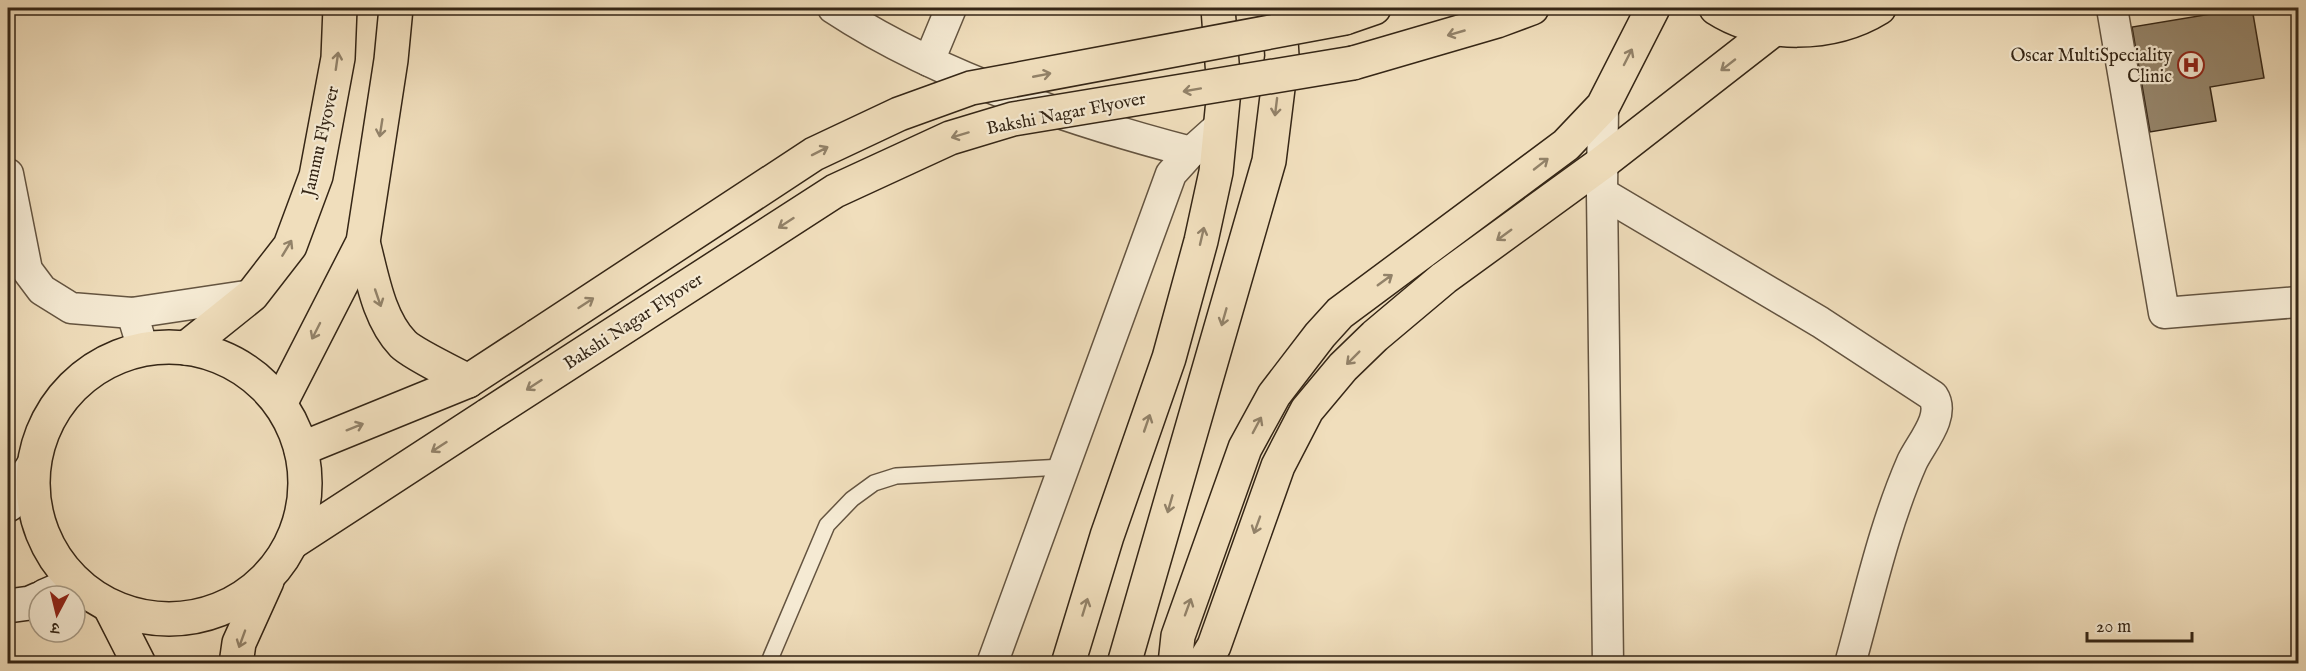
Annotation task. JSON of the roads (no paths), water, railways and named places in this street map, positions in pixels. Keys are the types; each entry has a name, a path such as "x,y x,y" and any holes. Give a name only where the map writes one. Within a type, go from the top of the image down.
{"main road":[{"name":"Jammu Flyover","path":"186,348 252,295 290,246 316,176 338,58 340,8"},
{"path":"281,402 363,242 391,60 396,8"},
{"path":"1068,663 1107,536 1169,358 1201,241 1216,172 1224,90 1218,8"},
{"path":"1124,663 1269,161 1282,56 1279,8"},
{"name":"Bakshi Nagar Flyover","path":"293,542 836,191 950,138 1013,119 1353,63 1497,21 1532,8"},
{"path":"1175,663 1178,636 1245,448 1274,394 1313,343 1341,313 1566,145 1604,106 1653,8"},
{"path":"1716,8 1729,16 1774,29 1820,30 1865,16 1879,8"},
{"path":"301,449 468,381 814,154 933,100 971,88 1359,13"},
{"path":"1203,663 1214,646 1278,466 1307,410 1343,367 1375,336 1444,278 1602,178 1774,29"},
{"path":"363,242 376,294 385,317 404,345 468,381"},
{"path":"236,663 239,643 268,577 293,542 306,492 307,474 301,449 281,402 263,384 228,360 186,348 143,349 103,363 69,389 45,424 33,466 34,508 48,549 75,583 110,607 152,619 195,618 235,603 268,577"},
{"path":"110,607 139,663"}],"street":[{"path":"833,8 860,16 929,61 1039,106 1104,128 1191,152"},
{"path":"929,61 951,8"},
{"path":"2112,8 2164,313 2298,302"},
{"path":"1604,106 1602,178 1608,663"},
{"path":"992,663 1166,185 1171,174 1191,152 1220,126"},
{"path":"8,174 27,270 42,290 71,308 132,313 252,295"},
{"path":"1602,178 1933,396 1937,402 1937,413 1898,496 1850,663"},
{"path":"132,313 143,349"},
{"path":"8,505 33,466"},
{"path":"8,606 27,603"}],"lane":[{"path":"768,663 827,525 852,498 874,483 896,476 1063,467"}],"place":[{"name":"Oscar MultiSpeciality Clinic","path":"2191,65"}]}
